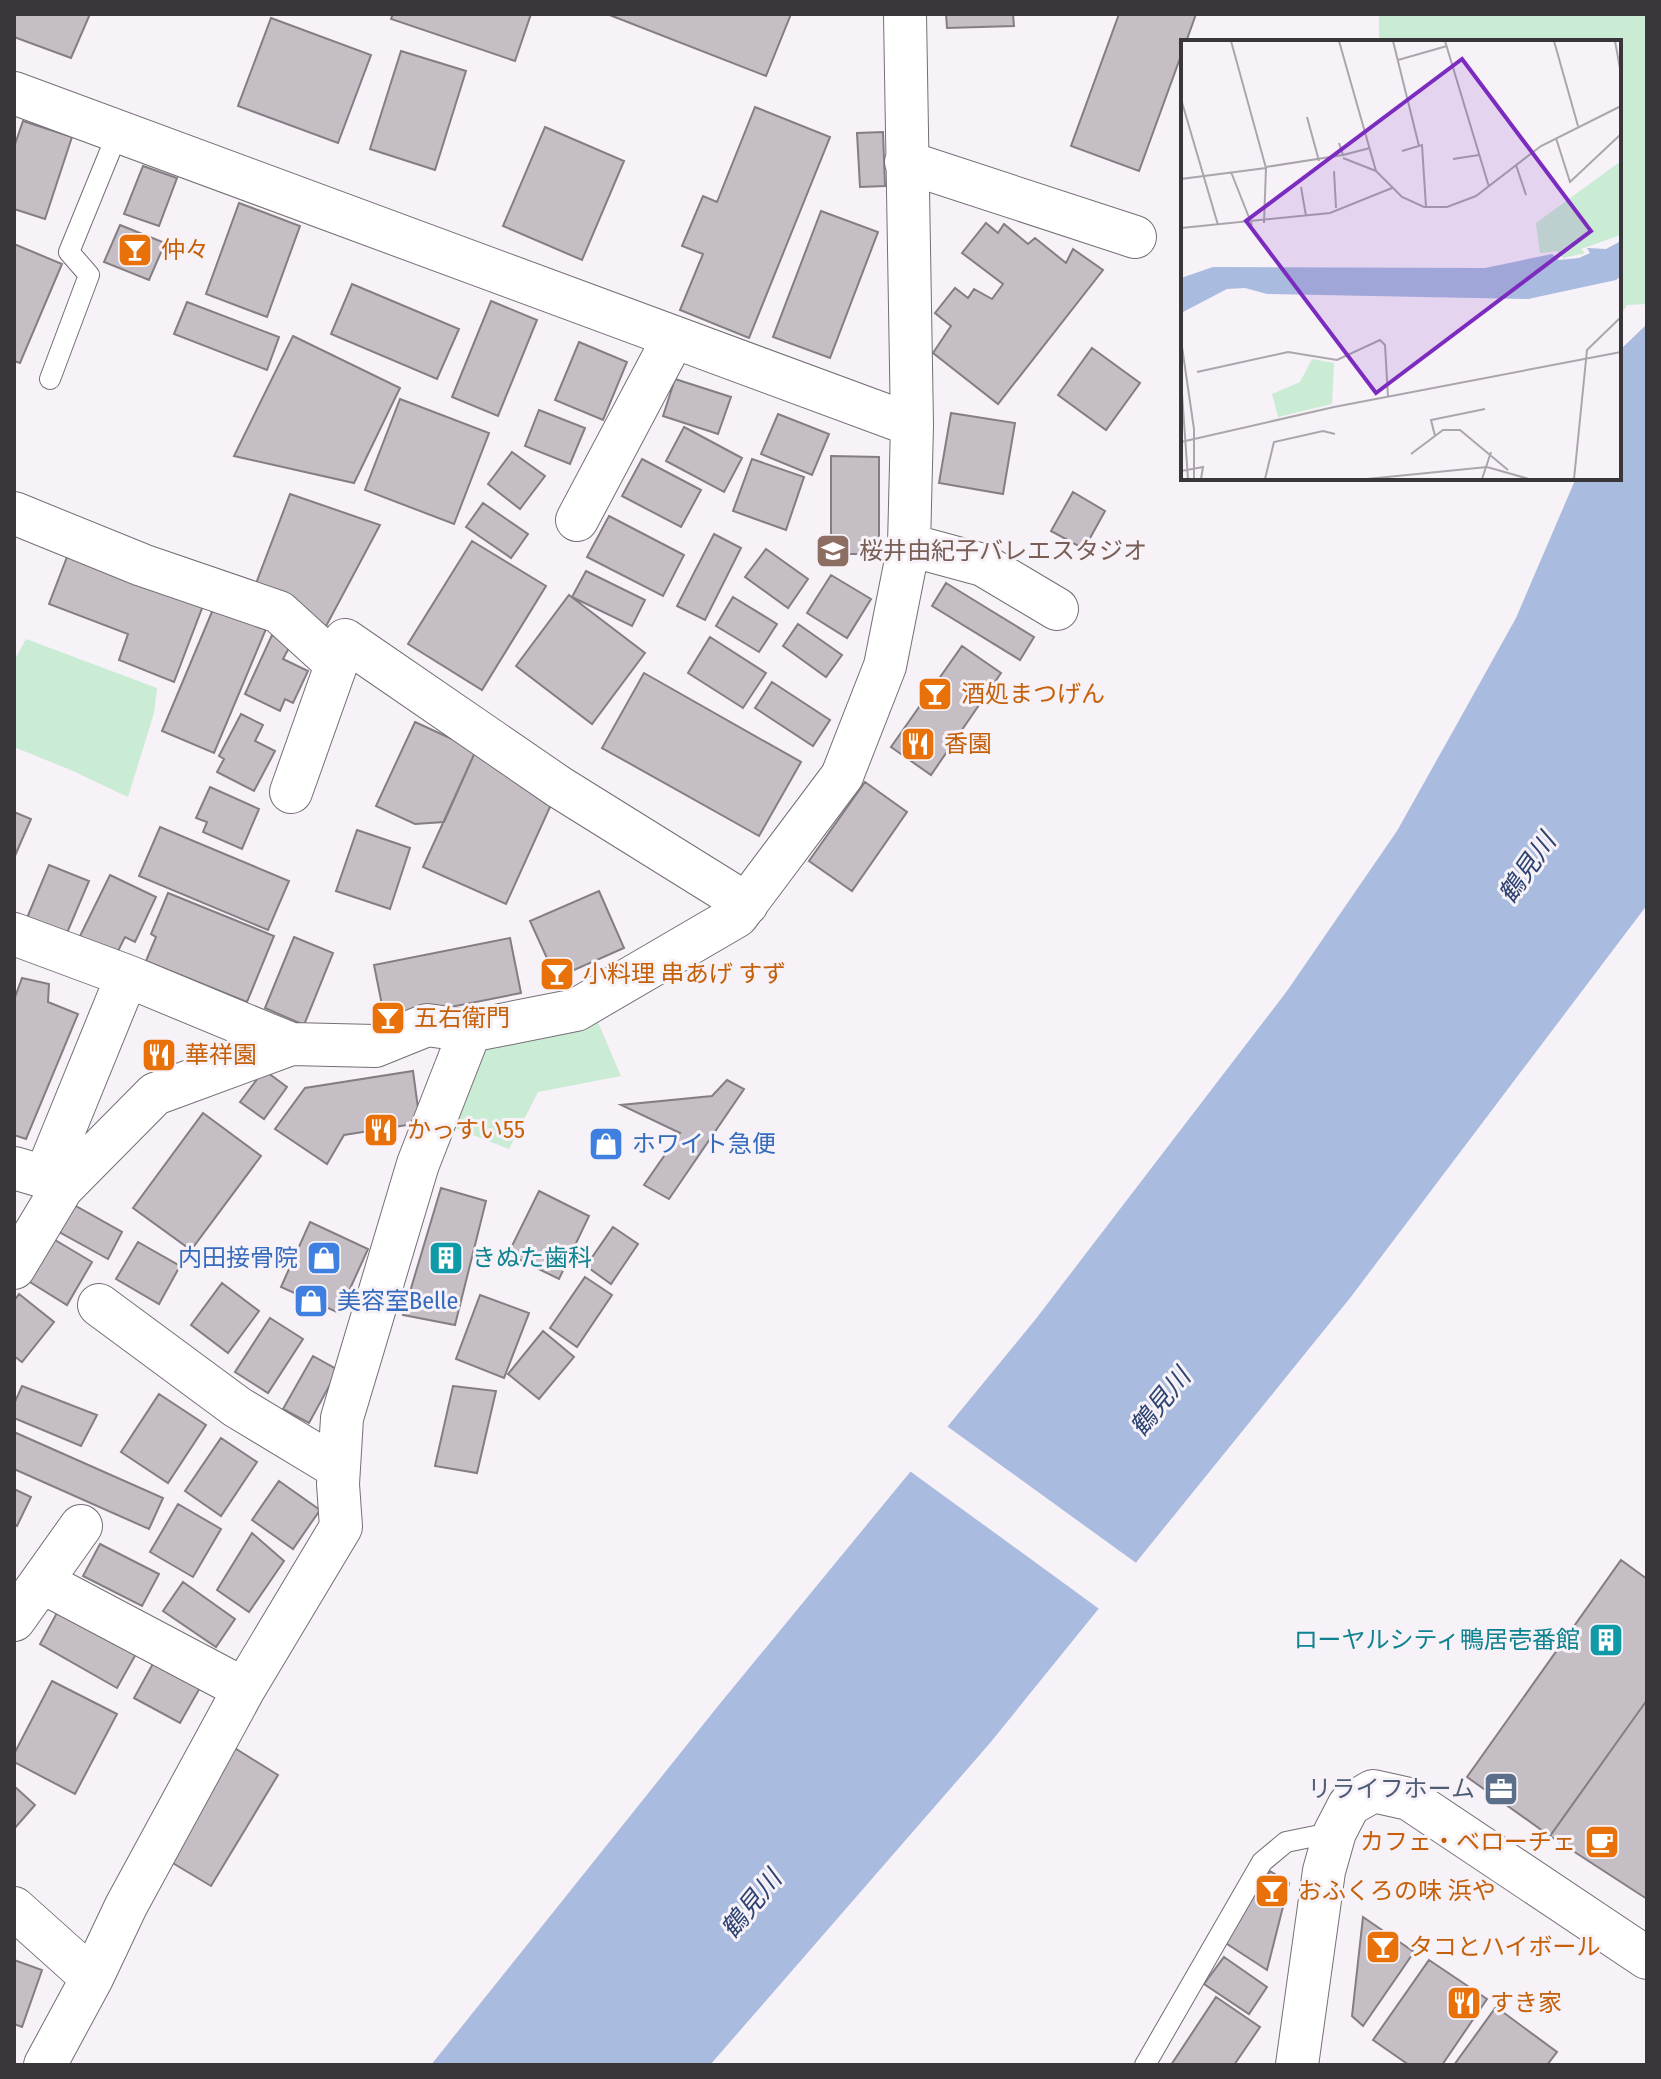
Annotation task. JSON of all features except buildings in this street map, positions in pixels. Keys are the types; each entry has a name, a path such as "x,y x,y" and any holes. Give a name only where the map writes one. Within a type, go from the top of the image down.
{"street":[{"path":"14,934 127,976 291,1044 375,1046 427,1025 470,1031 576,1010 737,916 842,776 885,666 909,545 912,425 905,14"},
{"path":"14,93 912,425"},
{"path":"906,162 1135,237"},
{"path":"577,520 674,337"},
{"path":"14,513 142,565 279,612 336,664"},
{"path":"909,545 983,565 1057,609"},
{"path":"291,792 345,640 559,787 747,904"},
{"path":"14,1268 40,1178 127,976"},
{"path":"35,2060 92,1978 126,1906 244,1689 341,1527 338,1468 342,1418 418,1164 470,1031"},
{"path":"40,1178 155,1094 291,1044"},
{"path":"99,1305 237,1407 338,1468"},
{"path":"14,1620 81,1526"},
{"path":"42,1582 244,1689"},
{"path":"1297,2065 1324,1871 1335,1832 1349,1805 1373,1791 1409,1799 1647,1958"},
{"path":"14,1908 92,1978"}],"lane":[{"path":"50,379 89,275 69,252 118,132"},
{"path":"1145,2065 1262,1862 1286,1842 1335,1832"}],"green space":[{"path":"1379,14 1647,14 1647,304 1627,305 1621,315 1621,40 1379,40"},
{"path":"26,639 157,688 154,713 128,797 14,747 14,661"},
{"path":"594,1013 621,1076 538,1092 509,1149 447,1125 476,1045"}],"water":[{"name":"鶴見川","path":"1647,324 1647,905 1350,1298 990,1743 710,2065 431,2065 718,1706 1035,1320 1287,991 1397,831 1516,618 1575,480 1621,480 1621,349"}],"pier":[{"path":"944,1424 1139,1565 1102,1611 907,1469"}],"place":[{"name":"仲々","path":"135,250"},
{"name":"桜井由紀子バレエスタジオ","path":"833,551"},
{"name":"酒処まつげん","path":"935,694"},
{"name":"香園","path":"918,744"},
{"name":"小料理 串あげ すず","path":"557,974"},
{"name":"五右衛門","path":"388,1018"},
{"name":"華祥園","path":"159,1055"},
{"name":"かっすい55","path":"381,1130"},
{"name":"ホワイト急便","path":"606,1144"},
{"name":"内田接骨院","path":"324,1258"},
{"name":"きぬた歯科","path":"446,1258"},
{"name":"美容室Belle","path":"311,1301"},
{"name":"ローヤルシティ鴨居壱番館","path":"1606,1640"},
{"name":"リライフホーム","path":"1501,1789"},
{"name":"カフェ・ベローチェ","path":"1602,1842"},
{"name":"おふくろの味 浜や","path":"1272,1891"},
{"name":"タコとハイボール","path":"1383,1947"},
{"name":"すき家","path":"1464,2003"}]}
